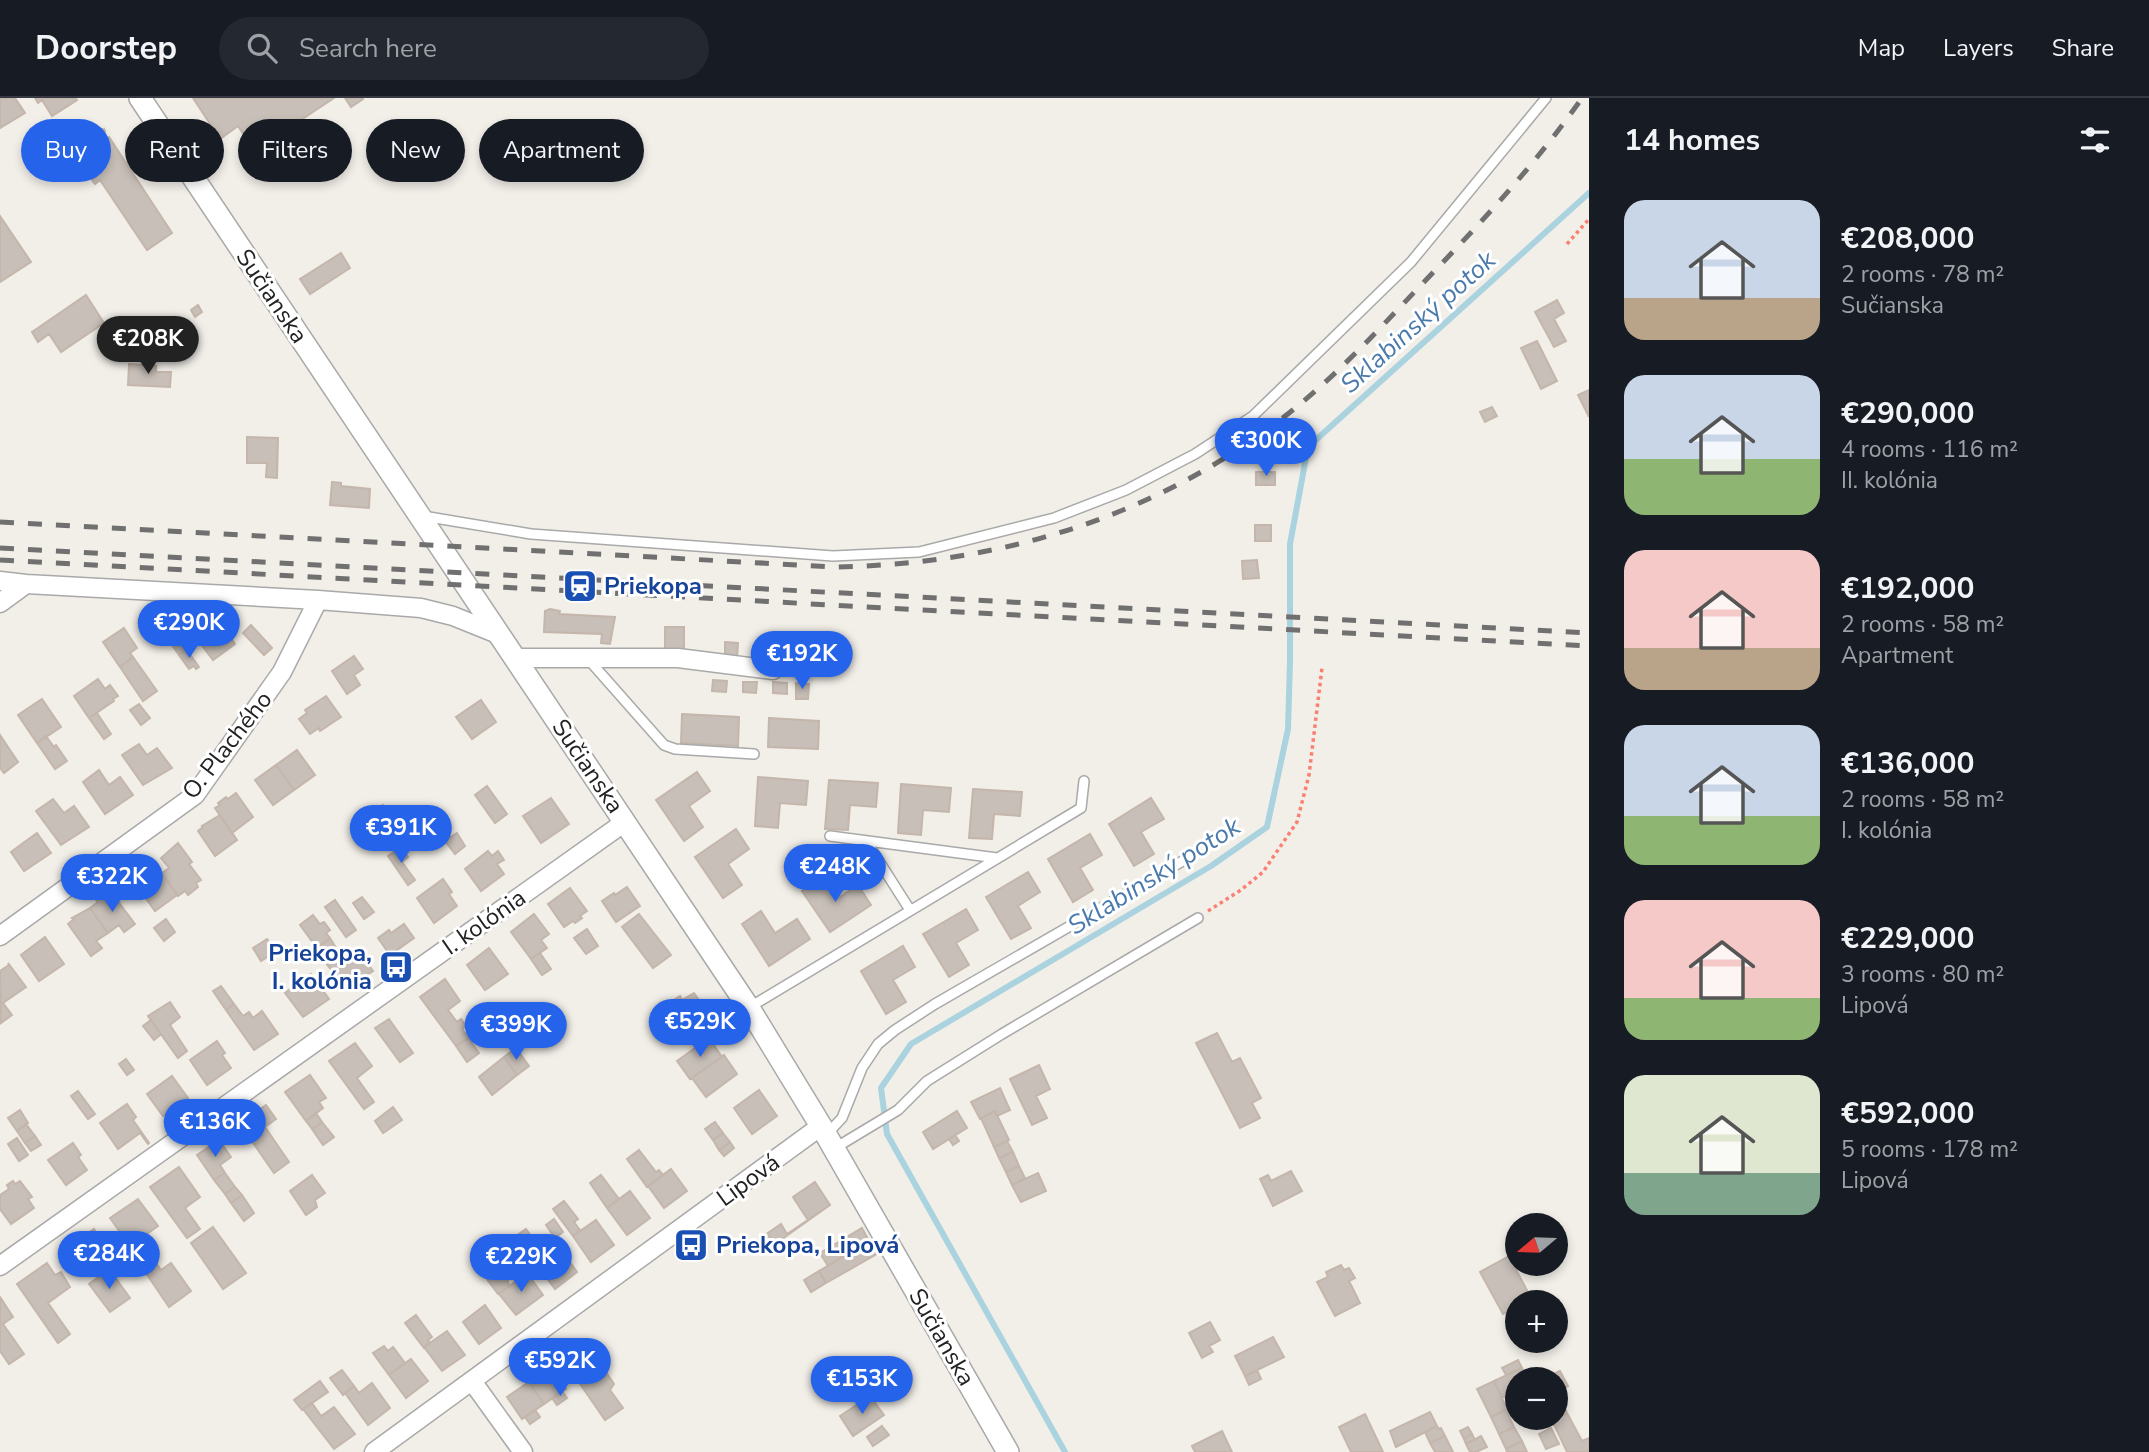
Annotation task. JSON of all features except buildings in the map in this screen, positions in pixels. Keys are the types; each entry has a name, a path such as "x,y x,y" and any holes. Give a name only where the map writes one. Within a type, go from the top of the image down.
{"street":[{"name":"Sučianska","path":"140,98 749,1008 827,1137 1008,1452"},
{"path":"0,581 421,608 453,616 500,635"},
{"path":"0,603 26,584"},
{"name":"O. Plachého","path":"0,936 195,795 282,672 318,600"},
{"path":"515,658 678,658 773,670"},
{"name":"I. kolónia","path":"0,1266 625,821"},
{"name":"Lipová","path":"374,1452 472,1381 827,1137"},
{"path":"472,1381 523,1452"}],"lane":[{"path":"421,516 531,534 833,556 919,552 1054,518 1126,490 1195,454 1253,416 1411,262 1546,98"},
{"path":"588,659 664,745 675,749 754,754"},
{"path":"749,1008 1081,808 1084,781"},
{"path":"830,836 998,858"},
{"path":"866,841 910,911"},
{"path":"827,1137 842,1118 862,1068 878,1044 895,1030 935,1004 1193,855"},
{"path":"827,1137 853,1138 898,1110 927,1081 1198,918"}],"path":[{"path":"1567,244 1589,219"},
{"path":"1198,918 1263,872 1297,822 1309,775 1322,668"}],"waterway":[{"name":"Sklabinský potok","path":"1065,1452 887,1134 881,1088 911,1044 1211,866 1267,827 1288,729 1290,544 1308,447 1589,193"}],"railway":[{"path":"0,522 836,567 898,564 960,556 1020,544 1078,527 1135,505 1190,478 1243,446 1294,409 1360,348 1465,239 1526,170 1582,98"},
{"path":"0,548 1589,633"},
{"path":"0,560 1589,646"}],"place":[{"name":"Priekopa","path":"580,586"},
{"name":"Priekopa, I. kolónia","path":"396,967"},
{"name":"Priekopa, Lipová","path":"691,1245"}]}
